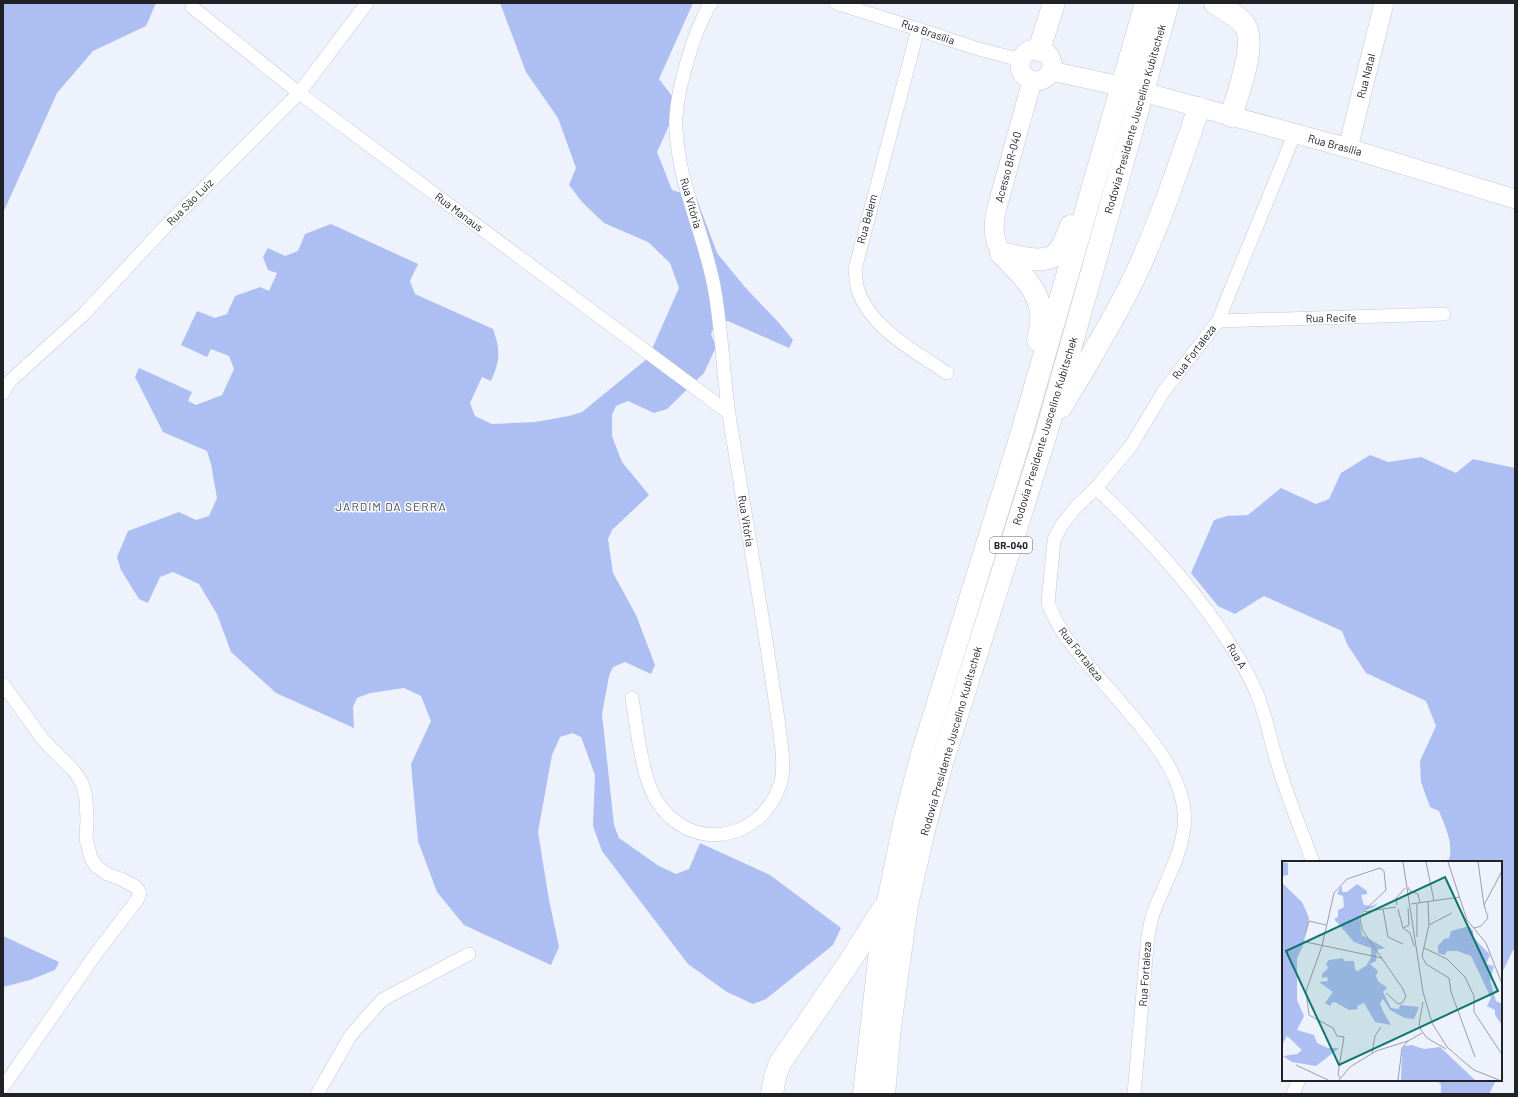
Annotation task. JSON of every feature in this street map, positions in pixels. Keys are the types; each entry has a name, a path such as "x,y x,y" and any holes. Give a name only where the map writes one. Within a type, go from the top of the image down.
{"highway":[{"path":"1030,55 1054,3"},
{"name":"Rodovia Presidente Juscelino Kubitschek","path":"864,1094 879,960 888,902 904,824 922,754 1022,432 1113,94 1146,3"},
{"name":"Rodovia Presidente Juscelino Kubitschek","path":"884,1094 890,1027 907,905 924,830 942,763 1046,434 1168,3"},
{"path":"1215,3 1245,25 1249,36 1249,53 1231,116"},
{"path":"1001,253 1037,260 1054,255 1061,248 1066,239 1113,94"},
{"path":"1046,434 1102,338 1134,278 1169,195 1199,108"},
{"path":"1001,253 1028,282 1037,297 1041,312 1040,327 1022,432"},
{"path":"772,1094 775,1077 780,1063 848,964 888,902"}],"street":[{"name":"Rua São Luiz","path":"3,393 10,381 84,314 163,229 299,93 367,3"},
{"name":"Rua Vitória","path":"632,698 647,780 655,798 667,814 682,827 694,832 710,835 723,835 743,828 757,818 771,804 780,784 783,763 780,734 729,413 715,292 705,250 686,191 678,150 676,127 678,98 700,24 711,3"},
{"name":"Rua Brasília","path":"836,3 975,48 1030,55"},
{"name":"Rua Natal","path":"1348,148 1384,3"},
{"name":"Rua Manaus","path":"192,7 299,93 729,413"},
{"name":"Rua Belem","path":"918,29 855,269 858,290 866,306 889,332 947,373"},
{"path":"1030,55 1048,56 1051,60 1051,71 1041,81 1032,81 1023,75 1021,70 1030,55"},
{"path":"1051,71 1113,94"},
{"name":"Acesso BR-040","path":"1001,253 996,242 993,227 996,211 1032,81"},
{"name":"Rua Brasília","path":"1154,95 1294,135 1348,148 1515,199"},
{"name":"Rua Fortaleza","path":"1134,1094 1148,934 1154,911 1175,866 1184,829 1185,811 1181,796 1169,766 1148,735 1065,636 1056,621 1048,603 1054,540 1061,526 1076,507 1096,488 1131,446 1164,391 1218,321 1294,135"},
{"name":"Rua Recife","path":"1218,321 1444,314"},
{"name":"Rua A","path":"1096,488 1137,526 1169,562 1204,607 1239,657 1256,690 1269,727 1278,765 1313,861"},
{"path":"3,684 44,741 74,772 82,783 86,798 86,839 91,858 100,871 136,887 140,891 139,896 95,955 3,1087"},
{"path":"317,1094 351,1035 382,1000 469,954"},
{"path":"1293,1094 1299,1081"}],"shaded area":[{"path":"3,3 156,3 146,26 93,51 57,93 3,213"},
{"path":"500,3 693,3 659,79 672,96 673,117 657,152 672,190 696,197 717,253 744,286 793,340 789,348 728,321 715,325 711,334 716,347 704,373 667,409 654,413 628,401 616,406 612,415 612,436 622,462 649,495 612,530 608,539 613,573 636,615 655,665 651,674 625,662 613,667 609,676 602,714 614,825 619,838 659,866 676,874 689,869 700,843 770,875 841,928 833,945 766,999 753,1004 727,992 688,964 602,851 593,826 595,775 581,737 572,733 560,737 552,755 538,832 549,900 559,947 551,965 464,925 437,892 418,841 411,764 431,721 421,696 404,688 370,693 357,698 353,707 354,728 276,693 231,652 217,614 199,584 173,572 160,577 148,603 139,599 121,570 117,557 128,531 179,512 196,520 209,516 217,498 211,464 207,451 163,432 135,377 139,368 192,392 188,401 196,405 222,395 234,369 229,356 211,349 207,357 181,345 197,311 215,318 227,314 235,296 260,287 269,291 277,273 268,270 263,257 268,248 285,256 298,251 305,234 331,224 418,264 410,281 415,294 493,329 498,350 498,361 491,381 482,377 470,403 475,416 492,424 535,422 569,416 582,412 648,358 679,288 670,263 648,242 604,223 582,202 569,185 576,168 558,118 526,72"},
{"path":"1370,455 1388,462 1421,457 1456,473 1473,459 1515,468 1515,949 1513,950 1502,973 1502,861 1448,861 1450,843 1446,830 1439,811 1430,807 1421,782 1420,761 1436,726 1426,701 1366,673 1347,644 1342,631 1264,596 1235,614 1218,606 1191,573 1214,520 1227,516 1248,515 1281,488 1316,504 1329,499 1341,473"},
{"path":"3,936 59,962 55,970 30,980 3,987"},
{"path":"1438,1081 1496,1081 1489,1094 1441,1094 1441,1085"}],"district":[{"name":"JARDIM DA SERRA","path":"391,507"}]}
